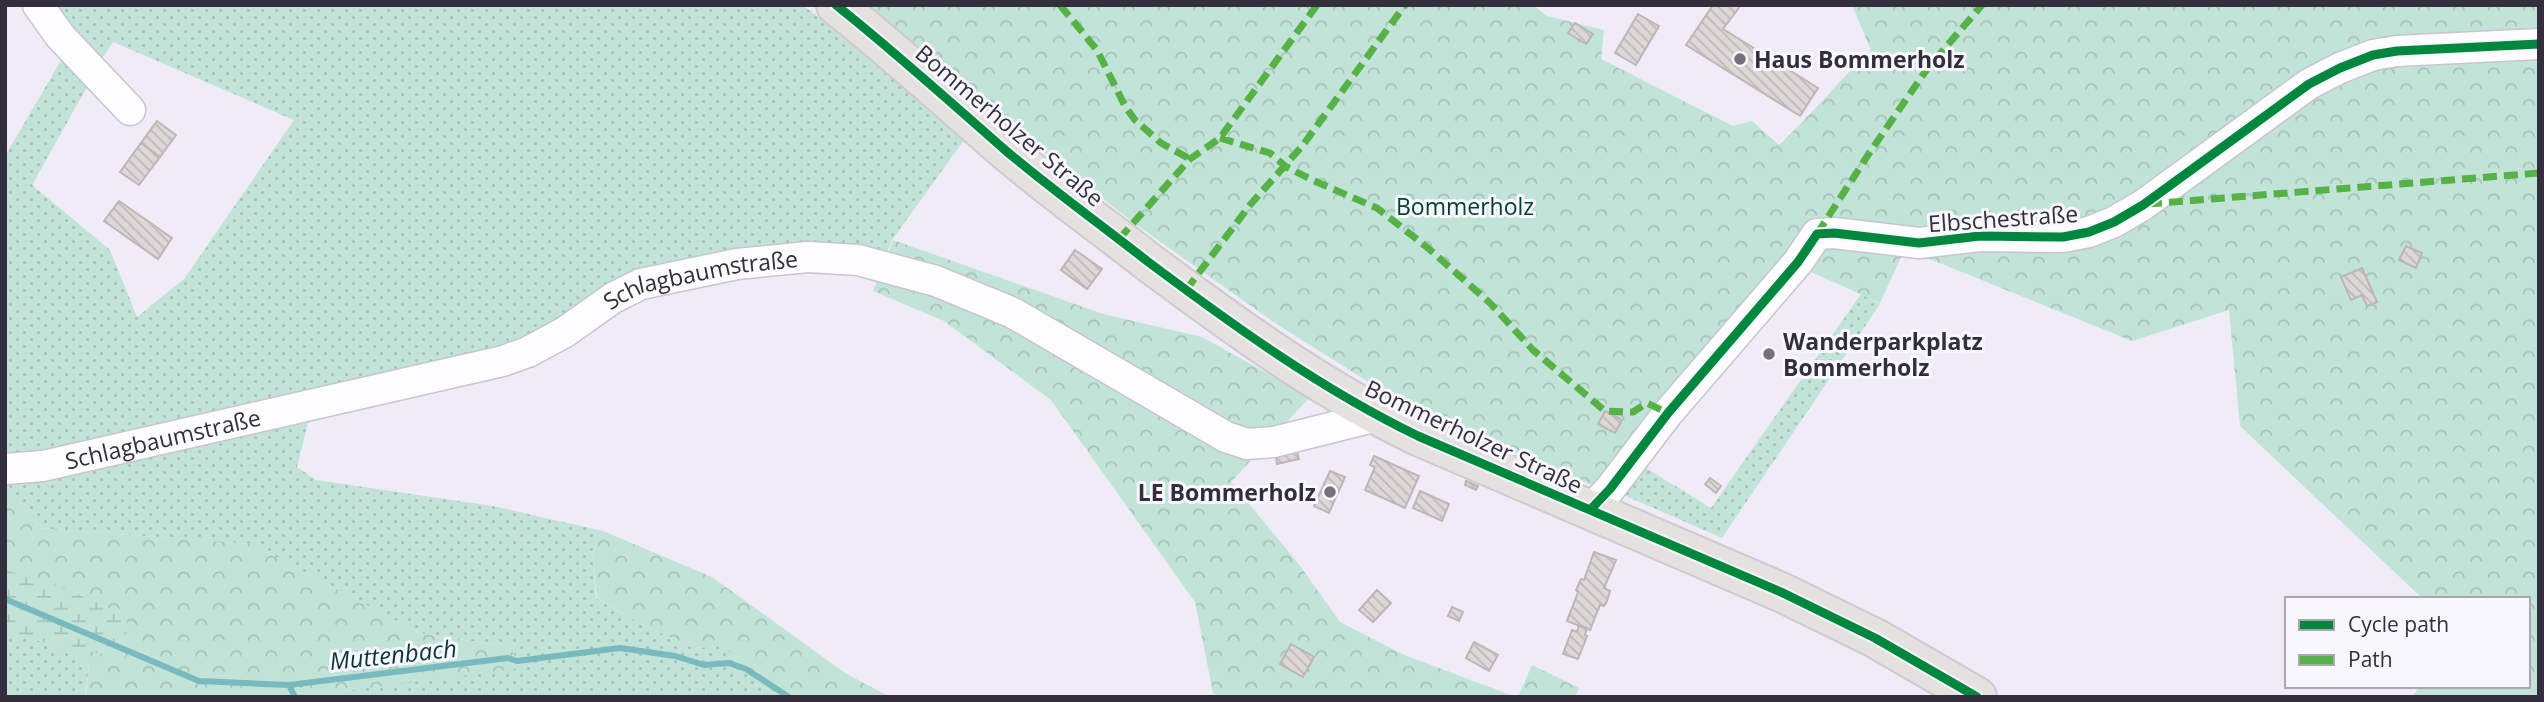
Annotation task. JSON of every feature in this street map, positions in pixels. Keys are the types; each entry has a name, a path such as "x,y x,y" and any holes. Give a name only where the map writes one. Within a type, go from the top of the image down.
{"main road":[{"name":"Bommerholzer Straße","path":"836,5 1015,158 1119,239 1279,356 1377,416 1490,468 1783,593 1875,638 1977,697"}],"street":[{"path":"38,5 60,36 130,110"},
{"name":"Elbschestraße","path":"1590,510 1610,489 1664,418 1798,261 1817,234 1834,233 1919,243 1980,236 2063,237 2089,232 2114,222 2143,205 2309,84 2340,68 2374,55 2397,51 2539,44"},
{"name":"Schlagbaumstraße","path":"5,469 56,463 503,361 528,352 565,332 613,298 641,284 737,264 808,257 858,260 936,281 1013,313 1226,438 1247,444 1274,443 1377,416"}],"green space":[{"path":"54,5 802,5 840,32 967,136 892,240 883,261 673,270 549,336 5,463 5,156 66,52 92,78 32,185 110,250 137,317 184,279 294,120 113,42 99,63"},
{"name":"Bommerholz","path":"859,5 1533,5 1547,16 1604,30 1601,59 1733,126 1752,121 1779,145 1871,50 1852,5 2539,5 2539,697 2412,697 2419,688 2530,688 2530,597 2421,597 2240,426 2229,310 2132,341 1905,249 1880,303 1787,261 1592,485 1418,413 1278,325 1138,226 928,63"},
{"path":"893,240 1103,314 1202,337 1310,397 1231,482 1301,567 1340,622 1402,654 1516,697 1219,697 1213,693 1195,602 1051,400 944,321 873,291"},
{"path":"1861,294 1880,304 1722,538 1610,489 1633,460 1711,508"},
{"path":"339,403 308,423 297,467 316,480 493,506 603,531 592,553 596,598 643,625 694,648 721,646 793,697 297,697 520,667 510,647 419,633 251,544 39,528 5,481"},
{"path":"5,481 39,528 251,544 419,633 510,647 521,668 297,697 86,697 89,665 5,619"},
{"path":"603,531 712,577 845,673 890,697 793,697 721,646 694,648 643,625 597,598 592,553"},
{"path":"5,570 47,581 127,616 125,659 5,634"},
{"path":"5,619 89,665 85,697 5,697"},
{"path":"1532,665 1579,688 1575,697 1518,697"}],"building":[{"name":"Haus Bommerholz","path":"1713,5 1741,5 1723,29 1818,88 1800,116 1686,45"},
{"path":"1638,14 1659,26 1636,65 1615,53"},
{"path":"1575,23 1593,34 1586,44 1568,33"},
{"path":"157,121 176,135 160,157 141,143"},
{"path":"141,143 160,157 139,185 120,172"},
{"path":"119,201 172,238 158,259 104,221"},
{"path":"2406,246 2422,253 2416,268 2399,260"},
{"path":"1075,250 1102,269 1087,289 1061,270"},
{"path":"2362,268 2377,302 2367,306 2362,295 2351,300 2341,277"},
{"path":"1605,411 1622,420 1615,433 1598,424"},
{"path":"1297,452 1299,459 1277,464 1276,457"},
{"path":"1374,456 1419,476 1405,508 1365,490 1375,467 1370,465"},
{"name":"LE Bommerholz","path":"1330,471 1345,477 1329,513 1314,506"},
{"path":"1710,478 1721,486 1716,493 1705,484"},
{"path":"1466,481 1478,486 1476,490 1465,485"},
{"path":"1420,491 1449,504 1442,521 1413,508"},
{"path":"1594,552 1616,560 1604,588 1610,591 1607,601 1604,606 1600,605 1590,630 1567,621 1578,592 1576,590 1581,579 1584,580"},
{"path":"1377,590 1391,603 1373,622 1359,610"},
{"path":"1452,607 1463,612 1459,621 1448,616"},
{"path":"1579,625 1587,628 1587,636 1578,659 1563,654 1572,630 1577,632"},
{"path":"1474,642 1498,655 1489,671 1466,658"},
{"path":"1291,644 1314,657 1303,677 1280,664"}],"waterway":[{"name":"Muttenbach","path":"5,599 199,681 289,685 508,658 517,661 620,648 675,656 704,665 729,663 746,669 789,697"},
{"path":"289,685 295,697"}],"marked path":[{"path":"1060,5 1097,50 1125,106 1135,120 1161,143 1190,159"},
{"path":"1119,239 1190,159 1220,138 1317,5"},
{"path":"1186,290 1250,205 1303,145 1405,5"},
{"path":"1817,234 1927,69 1982,5"},
{"path":"1220,138 1270,153 1285,166 1312,180 1377,208 1428,248 1490,303 1533,350 1605,411 1633,412 1647,403 1668,413"},
{"path":"2148,204 2539,173"}],"cycle path":[{"path":"836,5 1058,193 1212,309 1347,398 1418,436 1783,593 1875,638 1977,697"},
{"path":"1590,510 1610,489 1668,413 1798,262 1817,234 1834,233 1919,243 1980,236 2063,237 2089,232 2114,222 2143,205 2309,84 2340,68 2373,55 2397,51 2539,44"}],"place":[{"name":"Haus Bommerholz","path":"1740,59"},
{"name":"Wanderparkplatz Bommerholz","path":"1769,354"},
{"name":"LE Bommerholz","path":"1330,492"}]}
